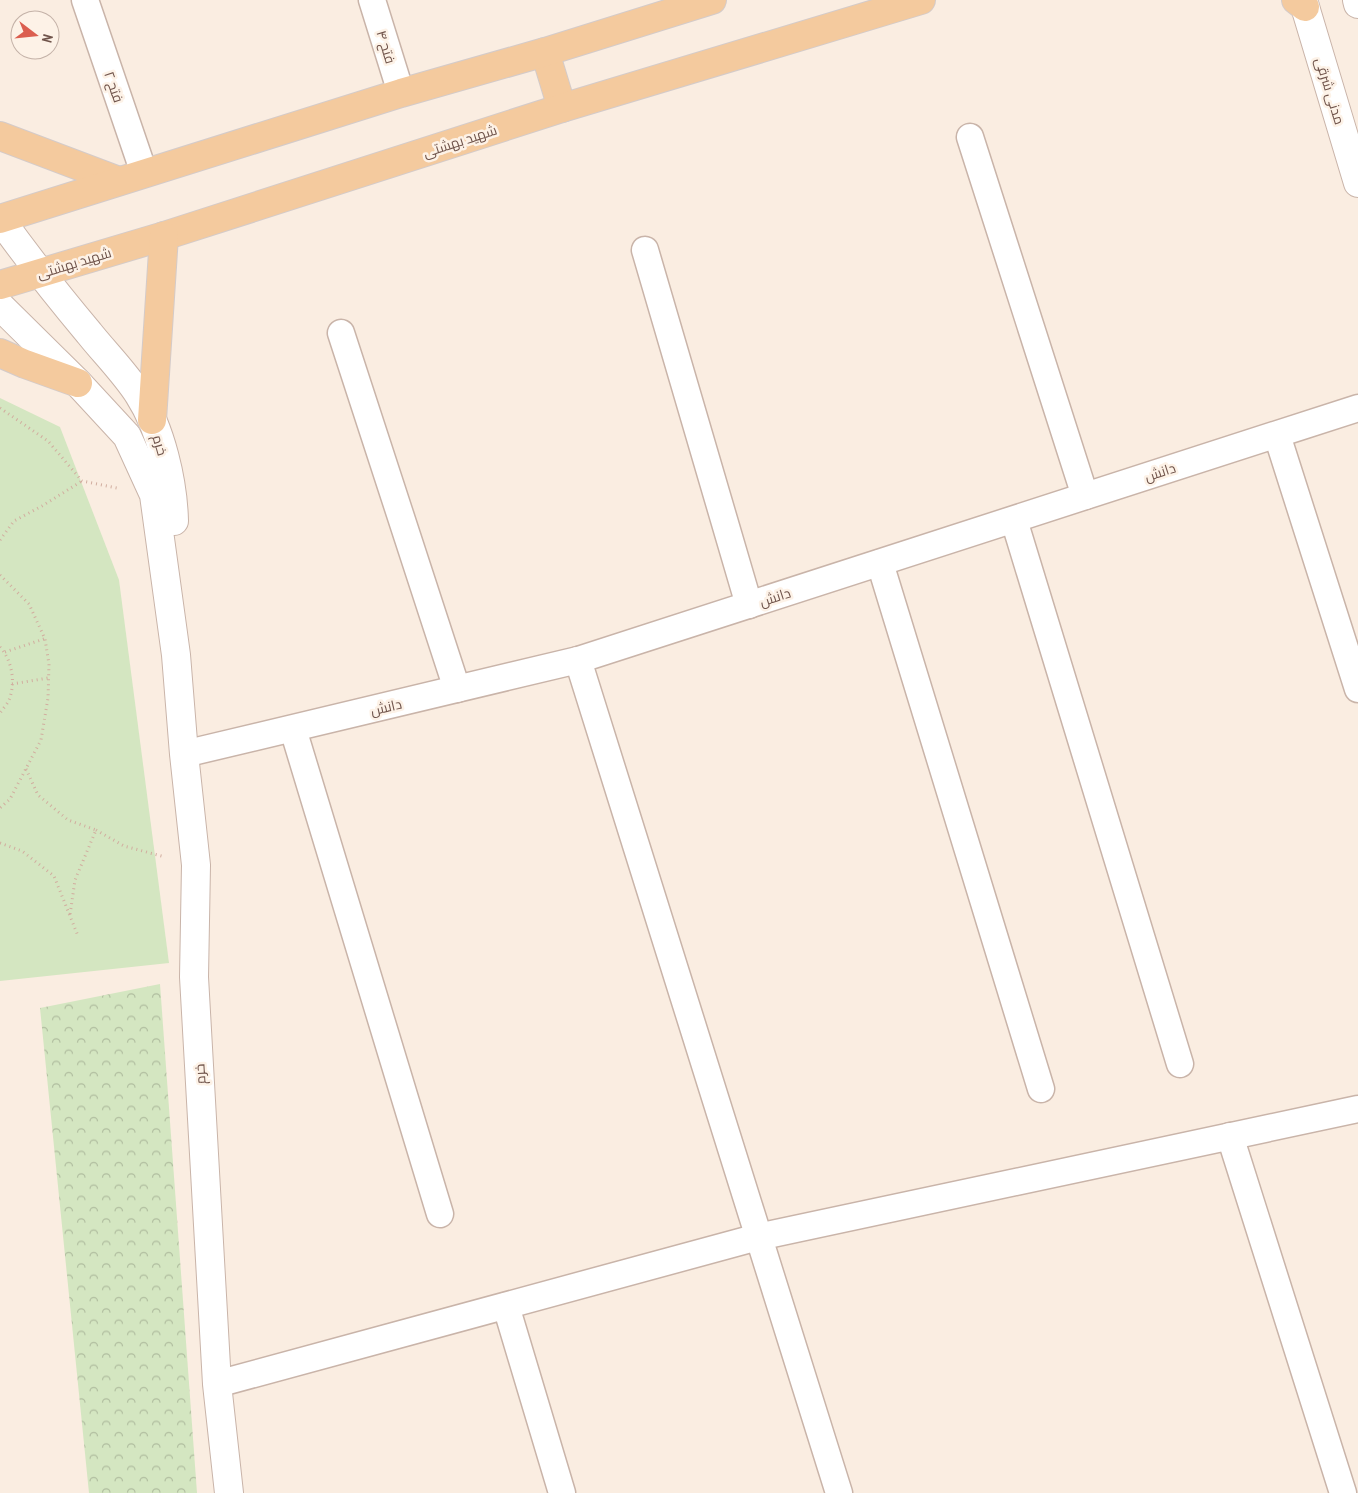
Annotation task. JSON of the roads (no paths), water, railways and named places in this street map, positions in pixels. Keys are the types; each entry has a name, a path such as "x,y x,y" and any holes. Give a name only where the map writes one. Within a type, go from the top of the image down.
{"main road":[{"name":"شهید بهشتی","path":"0,286 164,236 562,108 921,0"},
{"path":"0,219 400,93 545,52 700,2"},
{"path":"545,52 562,108"},
{"path":"0,136 132,177"},
{"path":"152,420 164,236"},
{"path":"0,353 78,383"}],"street":[{"name":"فتح ۲","path":"85,0 132,177"},
{"name":"فتح ۴","path":"372,0 400,93"},
{"name":"مدنی شرقی","path":"1301,2 1358,183"},
{"path":"970,137 1085,496"},
{"name":"خرم","path":"0,219 39,273 139,394 152,420 161,446 173,498 176,655"},
{"path":"645,250 749,605"},
{"name":"خرم","path":"0,306 78,383 127,436 154,494 176,655 196,864 194,977 218,1384 229,1493"},
{"path":"341,333 458,689"},
{"name":"دانش","path":"184,754 578,660 1358,408"},
{"path":"1277,434 1358,689"},
{"path":"1014,520 1180,1064"},
{"path":"880,563 1041,1088"},
{"path":"578,660 839,1493"},
{"path":"292,729 440,1214"},
{"path":"218,1384 758,1237 1358,1109"},
{"path":"1230,1136 1343,1493"},
{"path":"506,1306 562,1493"}]}
